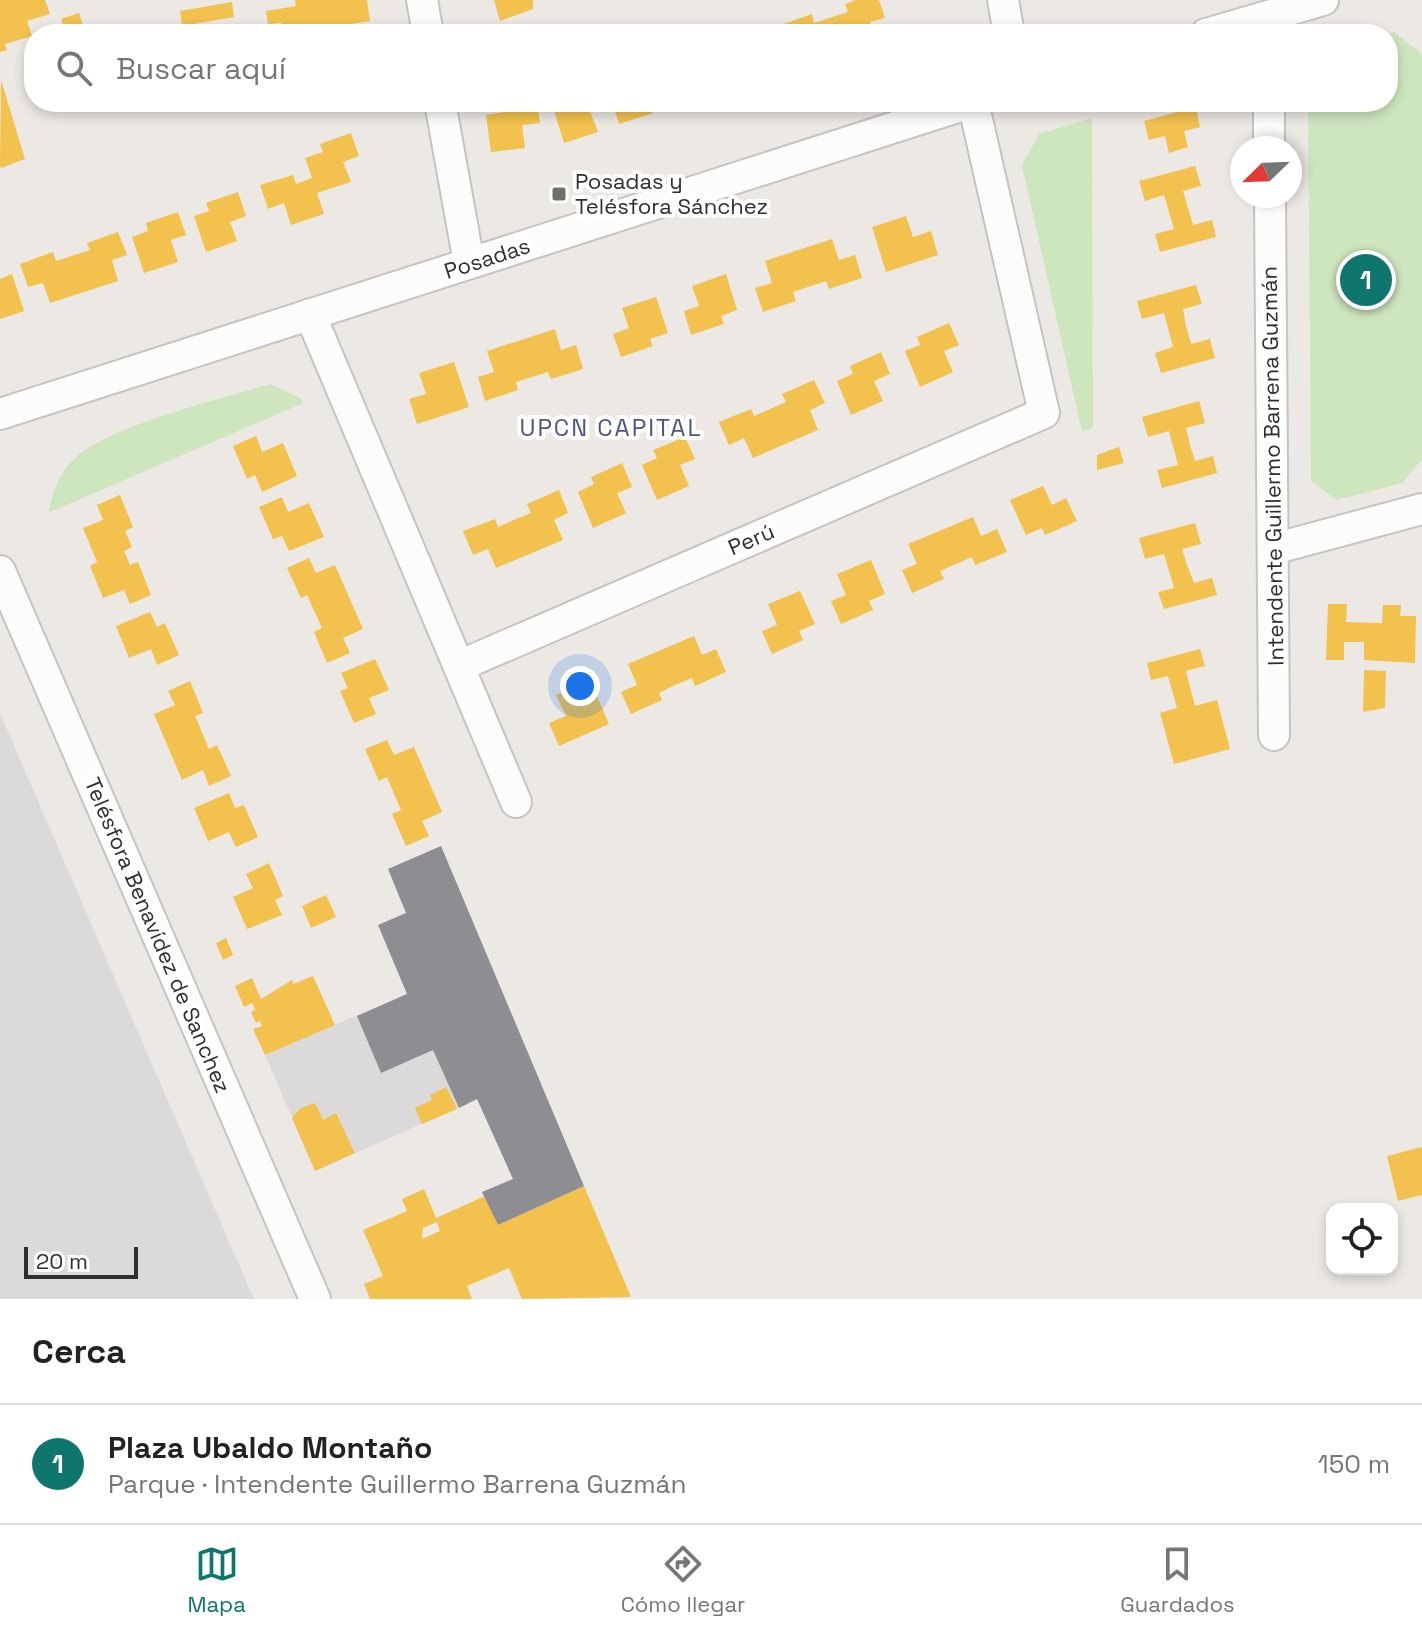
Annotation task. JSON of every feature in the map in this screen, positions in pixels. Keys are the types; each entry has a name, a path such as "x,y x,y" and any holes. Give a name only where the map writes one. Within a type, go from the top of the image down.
{"street":[{"path":"422,0 426,24"},
{"path":"1003,0 1007,24"},
{"path":"1270,24 1323,0"},
{"path":"442,112 469,263"},
{"name":"Posadas","path":"0,414 942,112"},
{"name":"Perú","path":"459,666 1044,413 975,112"},
{"path":"1269,112 1269,136"},
{"name":"Intendente Guillermo Barrena Guzmán","path":"1270,208 1274,735"},
{"path":"310,314 516,802"},
{"path":"1273,549 1422,509"},
{"name":"Telésfora Benavídez de Sanchez","path":"0,571 315,1299"}],"shaded area":[{"path":"0,713 118,986 254,1299 0,1299"},
{"path":"488,959 536,1073 315,1171 265,1055"}],"green space":[{"path":"1398,35 1422,54 1422,459 1402,483 1337,500 1311,481 1308,112 1398,112"},
{"path":"1092,118 1093,428 1082,432 1022,165 1039,134"},
{"path":"270,384 301,398 303,403 48,513 60,477 74,459 91,446 167,414"}],"building: Viviendas":[{"path":"0,0 45,0 50,14 27,21 28,24 24,24 24,38 5,44 7,50 0,52"},
{"path":"295,0 367,0 370,21 350,24 268,24 266,11 296,6"},
{"path":"494,0 533,0 533,9 500,21"},
{"path":"856,0 879,0 885,18 870,24 784,24 812,14 814,23 848,12 845,4"},
{"path":"232,2 234,17 182,24 180,11"},
{"path":"79,13 83,24 63,24 61,19"},
{"path":"1,80 25,159 1,168 0,166"},
{"path":"538,112 540,123 522,125 525,148 491,152 486,115"},
{"path":"555,112 590,112 598,132 564,143"},
{"path":"615,112 653,113 619,124"},
{"path":"1177,112 1197,112 1200,127 1184,131 1188,147 1169,153 1165,136 1149,140 1144,121"},
{"path":"351,133 359,156 343,162 351,182 317,193 324,214 291,225 284,203 268,209 260,185 293,175 296,184 312,178 305,158 323,152 320,144"},
{"path":"1195,166 1201,186 1183,191 1193,225 1212,220 1216,237 1160,252 1155,234 1174,229 1164,195 1145,201 1139,181"},
{"path":"238,192 246,216 230,222 237,241 206,252 194,216 209,211 206,203"},
{"path":"178,212 186,235 171,240 178,262 144,273 132,237 148,231 146,223"},
{"path":"906,216 913,237 931,231 938,255 886,272 872,227"},
{"path":"118,232 127,255 112,260 118,281 50,303 43,283 28,287 20,264 53,252 56,261 90,250 87,243"},
{"path":"832,239 839,260 855,255 862,278 829,289 826,281 793,292 796,301 763,312 755,288 772,283 765,261"},
{"path":"12,274 24,311 0,319 0,279"},
{"path":"726,274 737,310 721,316 724,324 691,335 684,311 699,306 692,286"},
{"path":"1196,285 1202,304 1183,309 1186,326 1191,344 1210,339 1215,358 1161,373 1155,353 1173,347 1164,313 1142,319 1137,301"},
{"path":"656,297 668,333 650,339 653,346 621,357 613,334 629,328 622,308"},
{"path":"949,323 959,345 944,351 953,372 920,387 905,351 920,345 917,337"},
{"path":"555,329 561,350 576,345 583,369 551,379 548,372 516,382 518,390 485,401 478,377 494,372 487,351"},
{"path":"881,352 890,374 874,381 883,401 851,415 837,381 853,374 850,366"},
{"path":"454,362 469,407 417,424 409,399 426,394 419,373"},
{"path":"814,380 825,403 810,410 818,430 753,458 744,438 729,445 719,422 751,409 754,416 786,402 782,394"},
{"path":"1199,401 1205,423 1186,428 1190,445 1195,461 1213,456 1217,473 1162,488 1157,470 1178,465 1169,431 1148,437 1142,417"},
{"path":"256,436 262,452 283,443 297,476 262,492 255,475 247,479 233,446"},
{"path":"685,437 695,459 680,465 689,486 657,500 642,465 657,458 653,450"},
{"path":"1119,447 1124,463 1097,470 1097,455"},
{"path":"622,463 632,487 617,493 626,513 593,528 578,492 594,484 591,477"},
{"path":"1043,486 1052,505 1066,498 1077,521 1045,535 1042,528 1026,535 1010,500"},
{"path":"559,490 568,513 554,520 563,540 496,568 488,549 473,555 463,531 495,519 498,527 531,513 527,504"},
{"path":"120,495 133,527 125,531 132,547 124,551 130,565 138,562 151,595 130,604 124,590 103,598 90,566 97,562 83,528 103,520 97,505"},
{"path":"282,497 288,512 309,503 324,537 289,551 282,536 273,539 259,507"},
{"path":"973,517 981,536 997,529 1007,552 975,565 972,557 940,571 944,579 912,593 902,570 917,564 908,544"},
{"path":"1195,523 1201,544 1182,549 1194,583 1212,578 1217,595 1164,609 1158,592 1174,588 1164,554 1145,559 1139,538"},
{"path":"309,558 316,573 335,565 363,629 343,638 350,653 327,663 314,632 322,628 307,595 301,598 287,568"},
{"path":"871,560 885,594 869,601 873,610 841,624 831,601 846,595 837,574"},
{"path":"800,591 815,624 799,631 803,640 772,654 762,631 777,625 768,604"},
{"path":"1328,604 1347,604 1346,622 1382,623 1383,605 1401,605 1400,616 1416,616 1415,663 1364,660 1364,642 1344,642 1344,660 1326,660"},
{"path":"150,612 157,627 165,623 179,655 157,665 151,649 129,658 116,626"},
{"path":"694,636 702,655 716,649 726,672 695,686 692,678 675,685 659,693 662,700 631,714 621,692 637,685 628,664"},
{"path":"1200,649 1205,666 1186,671 1195,706 1217,700 1230,749 1174,764 1160,713 1177,708 1168,676 1151,680 1147,663"},
{"path":"375,659 389,690 369,698 376,714 354,723 340,691 348,688 341,673"},
{"path":"1364,670 1386,671 1385,708 1363,712"},
{"path":"590,680 609,724 559,746 549,723 566,716 556,695"},
{"path":"190,681 203,713 195,716 209,749 217,745 231,776 209,786 203,770 182,780 154,714 175,705 168,691"},
{"path":"387,740 394,755 414,747 442,812 422,821 429,836 406,846 392,814 401,810 387,777 379,781 365,749"},
{"path":"229,793 235,808 244,805 258,837 236,847 229,832 208,841 194,808"},
{"path":"269,863 283,896 275,900 282,915 247,929 233,897 253,888 246,874"},
{"path":"326,895 336,917 311,928 302,906"},
{"path":"226,938 233,955 223,960 216,943"},
{"path":"313,976 335,1025 265,1055 253,1029 262,1026 260,1021 256,1023 251,1012 255,1010 252,1003 244,1007 235,986 252,978 261,999 292,980 293,984"},
{"path":"446,1087 457,1109 422,1124 415,1108 432,1100 430,1095"},
{"path":"315,1103 323,1120 336,1113 355,1153 315,1171 292,1118 299,1109"},
{"path":"1422,1147 1422,1195 1398,1201 1387,1156"},
{"path":"584,1186 631,1297 522,1299 509,1268 467,1286 472,1299 370,1299 364,1284 383,1276 363,1230 407,1211 402,1199 424,1189 436,1218 485,1196 498,1225","holes":["437,1222 440,1231 422,1239 423,1228"]}],"building: Industria":[{"path":"441,846 584,1186 498,1225 482,1192 513,1179 477,1099 459,1108 433,1050 381,1073 357,1016 407,994 378,925 406,913 388,869"}],"place":[{"name":"Posadas y Telésfora Sánchez","path":"559,194"},
{"name":"Plaza Ubaldo Montaño","path":"1366,280"}],"district":[{"name":"UPCN CAPITAL","path":"611,428"}]}
